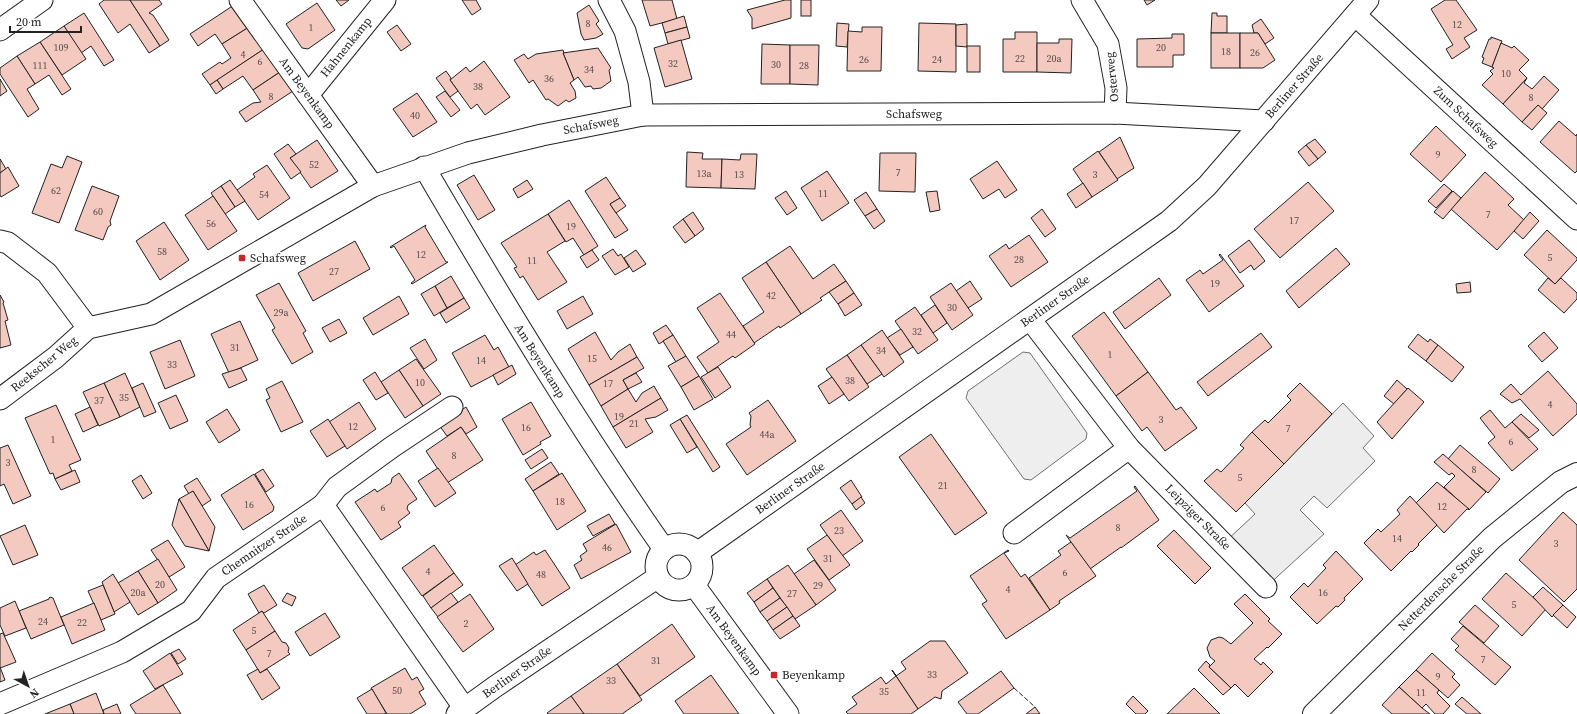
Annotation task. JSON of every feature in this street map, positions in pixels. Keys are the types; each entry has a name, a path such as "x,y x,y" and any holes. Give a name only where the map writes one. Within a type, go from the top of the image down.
{"street":[{"path":"0,30 42,0"},
{"name":"Am Beyenkamp","path":"240,0 373,186"},
{"name":"Hahnenkamp","path":"308,95 385,0"},
{"path":"609,0 624,31 639,82 643,115"},
{"name":"Osterweg","path":"1082,0 1108,44 1116,88 1115,113"},
{"name":"Berliner Straße","path":"697,553 1169,221 1207,186 1362,7"},
{"name":"Zum Schafsweg","path":"1362,7 1577,220"},
{"name":"Schafsweg","path":"88,328 151,314 373,186 424,167 475,151 542,135 643,115 1115,113 1264,121"},
{"name":"Am Beyenkamp","path":"424,167 482,268 558,389 625,493 664,549"},
{"path":"0,242 8,244 47,273 88,328"},
{"name":"Leipziger Straße","path":"1030,319 1128,448 1266,587"},
{"name":"Reekscher Weg","path":"0,399 56,358 88,328"},
{"name":"Chemnitzer Straße","path":"0,704 122,652 191,611 216,578 323,505 337,486 452,407"},
{"path":"1014,533 1128,448"},
{"name":"Netterdensche Straße","path":"1314,714 1492,538 1561,482 1577,474"},
{"path":"323,505 461,711"},
{"path":"681,544 689,546 697,553 701,560 702,571 699,580 694,585 685,590 675,590 668,588 658,577 656,564 658,556 664,549 672,545 681,544"},
{"name":"Berliner Straße","path":"461,711 658,577"},
{"name":"Am Beyenkamp","path":"694,585 788,714"}],"shaded area":[{"path":"1023,352 1030,353 1087,433 1086,439 1031,480 1024,479 966,398 968,391"},
{"path":"1343,403 1374,436 1363,448 1375,461 1327,508 1314,496 1300,510 1324,534 1266,587 1224,543 1255,514 1245,503"}],"building":[{"path":"104,0 130,0 160,46 149,53 130,24 118,33 99,4"},
{"path":"130,0 159,0 162,4 149,13 153,15 169,40 160,46"},
{"path":"336,0 349,0 341,6"},
{"path":"462,0 476,0 481,9 472,15"},
{"path":"642,0 672,0 677,19 650,26"},
{"path":"785,0 791,0 791,18 752,29 752,18 747,10"},
{"path":"801,0 811,0 811,16 801,16"},
{"path":"1144,0 1155,0 1147,5"},
{"path":"1445,0 1456,0 1477,30 1464,38 1470,47 1452,59 1446,49 1453,45 1431,9"},
{"path":"317,3 335,30 308,49 302,48 286,24"},
{"path":"234,5 249,27 222,44 215,34 198,46 190,34"},
{"path":"589,5 599,21 596,24 603,34 596,38 584,40 581,34 577,13"},
{"path":"84,13 114,60 104,66 91,46 81,53 64,26"},
{"path":"1212,13 1217,13 1217,16 1227,16 1227,33 1211,33"},
{"path":"684,16 687,27 665,33 662,23"},
{"path":"1261,19 1274,38 1265,44 1258,33 1254,33 1252,25"},
{"path":"837,23 849,24 847,47 836,46"},
{"path":"919,23 956,24 956,72 918,71"},
{"path":"967,24 967,47 956,46 956,25"},
{"path":"397,25 411,44 401,51 387,32"},
{"path":"64,26 86,59 62,75 40,42"},
{"path":"249,27 264,49 210,85 202,74 220,62 222,64 231,58 222,44"},
{"path":"687,27 690,38 668,44 665,33"},
{"path":"862,27 882,27 881,71 847,71 848,31 862,32"},
{"path":"1015,32 1037,32 1037,72 1003,72 1003,39 1015,39"},
{"path":"1211,33 1240,33 1240,68 1211,68"},
{"path":"1240,33 1258,33 1275,60 1263,68 1240,68"},
{"path":"1172,34 1184,34 1184,55 1173,55 1173,67 1137,67 1137,39 1172,38"},
{"path":"1491,37 1502,41 1492,67 1482,63 1484,58 1482,57"},
{"path":"1059,39 1072,39 1071,73 1037,72 1037,43 1059,43"},
{"path":"681,40 692,79 665,87 654,48"},
{"path":"40,42 71,89 62,95 49,75 35,84 17,56"},
{"path":"1501,43 1512,48 1514,46 1529,60 1519,70 1527,78 1503,104 1482,85 1493,74 1490,71 1494,68 1492,67"},
{"path":"762,44 790,45 790,84 761,84"},
{"path":"790,45 819,45 818,85 790,84"},
{"path":"967,46 980,46 980,72 967,72"},
{"path":"598,48 611,68 609,70 611,81 601,88 593,89 591,86 585,87 578,77 574,80 563,53"},
{"path":"264,49 280,72 253,90 243,76 223,89 217,80"},
{"path":"563,50 574,80 570,83 575,91 576,98 569,102 566,100 558,106 548,99 546,100 533,80 529,83 514,60 524,54 528,59 536,54"},
{"path":"17,56 35,84 27,89 39,109 28,117 0,74 0,68"},
{"path":"484,61 510,97 485,115 477,104 471,109 450,80 466,67 470,72"},
{"path":"446,71 451,78 450,80 458,91 450,97 436,78"},
{"path":"280,72 293,91 246,122 239,112 253,103 261,102 253,90"},
{"path":"1544,76 1559,90 1542,109 1538,105 1522,122 1503,104 1527,78 1524,83 1532,89"},
{"path":"0,79 7,91 0,96"},
{"path":"217,80 223,89 216,94 210,85"},
{"path":"445,91 460,110 451,117 436,97"},
{"path":"417,93 437,122 413,137 393,109"},
{"path":"1538,105 1547,113 1532,130 1522,122"},
{"path":"1559,121 1576,136 1577,134 1577,171 1575,173 1540,142"},
{"path":"1436,126 1466,155 1441,182 1410,154"},
{"path":"1120,137 1134,168 1117,179 1099,152"},
{"path":"1315,139 1326,152 1318,159 1306,145"},
{"path":"317,140 338,171 311,188 290,158"},
{"path":"288,144 296,154 290,158 301,172 291,179 274,154"},
{"path":"1306,145 1318,159 1309,166 1298,152"},
{"path":"1098,151 1118,180 1092,197 1073,169"},
{"path":"687,152 703,153 702,159 722,159 721,188 686,187"},
{"path":"880,153 916,153 915,192 879,191"},
{"path":"741,154 757,154 755,189 721,188 722,159 740,160"},
{"path":"67,156 82,162 59,223 32,213 51,164 62,168"},
{"path":"0,159 6,169 0,173"},
{"path":"997,161 1017,190 1005,198 999,189 983,199 970,179"},
{"path":"267,165 290,198 258,220 237,190 255,177 253,174"},
{"path":"8,167 19,186 1,197 0,173"},
{"path":"827,171 849,203 822,221 801,188"},
{"path":"1485,172 1514,199 1508,205 1524,220 1497,250 1451,209"},
{"path":"474,175 495,210 478,220 457,185"},
{"path":"606,177 620,198 610,204 628,230 615,238 585,191"},
{"path":"230,180 245,201 235,207 221,186"},
{"path":"527,180 533,189 518,198 513,189"},
{"path":"1308,182 1334,211 1280,258 1254,229"},
{"path":"1083,183 1092,197 1076,208 1067,194"},
{"path":"1444,184 1452,191 1436,208 1428,201"},
{"path":"92,186 119,196 110,221 111,225 108,227 103,240 75,230"},
{"path":"221,186 235,207 225,214 211,193"},
{"path":"786,191 797,208 787,215 775,198"},
{"path":"937,191 940,210 930,212 926,192"},
{"path":"1453,191 1461,198 1443,219 1434,212"},
{"path":"866,192 877,209 865,216 854,200"},
{"path":"213,196 237,231 208,250 185,215"},
{"path":"620,198 626,206 616,213 610,204"},
{"path":"569,200 598,246 584,255 573,238 566,242 548,214"},
{"path":"877,209 885,221 874,229 865,216"},
{"path":"1042,209 1056,229 1045,237 1031,218"},
{"path":"693,212 704,229 695,236 683,219"},
{"path":"1530,212 1539,221 1523,239 1514,231"},
{"path":"548,214 565,241 547,252 567,282 538,300 523,276 520,278 514,268 517,267 501,243"},
{"path":"683,219 695,236 685,243 673,227"},
{"path":"164,222 189,260 160,280 136,241"},
{"path":"426,225 425,227 446,262 448,262 412,284 411,283 415,280 394,246 391,248 390,247"},
{"path":"1547,230 1577,258 1577,260 1555,284 1524,255"},
{"path":"1029,235 1048,262 1011,287 989,256 1006,244 1009,249"},
{"path":"1249,240 1265,261 1254,270 1251,265 1240,273 1228,256"},
{"path":"355,241 370,269 313,301 298,273"},
{"path":"790,246 813,279 834,264 846,281 820,298 822,300 801,314 766,262"},
{"path":"1336,248 1350,264 1299,308 1286,291"},
{"path":"613,249 618,256 621,254 629,267 615,275 602,256"},
{"path":"592,250 599,260 587,268 580,257"},
{"path":"636,250 646,264 633,272 624,258"},
{"path":"1220,254 1244,286 1209,312 1186,280 1200,270 1203,274 1223,260 1219,255"},
{"path":"766,262 801,314 780,328 779,326 754,343 743,326 764,312 742,278"},
{"path":"451,276 464,298 447,308 435,286"},
{"path":"1159,278 1171,295 1125,329 1113,312"},
{"path":"1548,278 1555,284 1561,278 1577,293 1577,299 1564,313 1538,290"},
{"path":"846,281 854,293 838,304 829,292"},
{"path":"970,281 982,299 968,308 956,291"},
{"path":"1470,282 1471,292 1457,293 1456,284"},
{"path":"279,283 306,331 303,333 313,352 292,364 272,330 275,328 256,295"},
{"path":"951,283 973,315 952,330 930,297"},
{"path":"435,286 447,308 434,316 421,294"},
{"path":"720,293 755,344 735,358 733,356 708,373 697,357 719,342 697,308"},
{"path":"854,293 862,305 845,316 838,304"},
{"path":"0,295 4,302 8,320 5,321 11,345 0,348"},
{"path":"399,296 409,314 373,335 363,318"},
{"path":"583,296 593,314 567,329 557,311"},
{"path":"464,298 470,308 446,323 440,313"},
{"path":"935,305 947,323 933,333 921,315"},
{"path":"915,307 938,340 918,354 895,321"},
{"path":"1104,312 1148,372 1116,396 1072,336"},
{"path":"339,319 347,333 330,342 322,328"},
{"path":"240,321 258,360 229,373 211,334"},
{"path":"666,325 673,335 659,344 653,333"},
{"path":"901,329 913,347 900,355 887,338"},
{"path":"882,330 904,362 884,377 861,345"},
{"path":"595,332 611,360 618,352 630,344 637,357 589,385 568,349"},
{"path":"1544,332 1558,348 1542,362 1528,346"},
{"path":"1261,333 1272,347 1208,396 1197,382"},
{"path":"1418,334 1428,342 1430,339 1438,345 1426,361 1408,347"},
{"path":"485,335 494,350 498,347 509,367 471,387 452,353"},
{"path":"673,335 686,356 676,362 663,341"},
{"path":"425,339 437,360 424,369 410,348"},
{"path":"180,340 195,376 165,389 150,352"},
{"path":"861,345 882,374 867,384 847,355"},
{"path":"1438,345 1464,367 1452,382 1426,361"},
{"path":"847,355 869,387 849,401 826,369"},
{"path":"686,356 699,376 681,387 668,366"},
{"path":"637,357 644,368 623,380 628,389 601,406 589,385"},
{"path":"416,359 441,394 423,406 399,370"},
{"path":"512,365 516,374 498,385 493,375"},
{"path":"718,367 731,387 715,398 701,377"},
{"path":"241,368 247,380 229,388 222,374"},
{"path":"399,370 423,406 405,418 381,382"},
{"path":"1548,371 1577,404 1577,414 1553,436 1520,399 1512,403 1500,394 1511,384 1521,395"},
{"path":"375,372 388,393 376,400 363,380"},
{"path":"1148,372 1176,410 1181,407 1197,428 1165,451 1147,427 1142,431 1116,396"},
{"path":"125,373 140,407 120,417 104,383"},
{"path":"636,373 642,382 628,389 623,380"},
{"path":"699,376 713,399 694,410 681,387"},
{"path":"832,377 844,394 829,404 818,386"},
{"path":"1397,380 1407,389 1394,404 1384,396"},
{"path":"282,381 303,422 281,432 266,400 270,398 266,389"},
{"path":"104,383 120,417 99,426 83,392"},
{"path":"143,383 156,412 144,417 132,388"},
{"path":"1300,383 1332,414 1284,464 1252,432 1265,420 1268,423 1291,400 1287,396"},
{"path":"654,386 661,398 613,427 601,406 628,389 636,402 642,393"},
{"path":"1408,388 1424,402 1392,439 1377,422"},
{"path":"176,395 188,421 170,429 158,403"},
{"path":"661,398 668,410 656,417 645,419 653,432 626,448 613,427"},
{"path":"768,400 796,441 747,475 726,444 751,427 751,416 749,413"},
{"path":"359,402 376,429 347,449 329,422"},
{"path":"531,402 551,436 540,442 541,444 523,455 502,419"},
{"path":"56,405 81,460 69,465 72,471 55,479 53,473 50,474 25,418"},
{"path":"90,407 98,425 83,432 75,414"},
{"path":"466,407 477,427 466,434 461,427 447,436 439,425"},
{"path":"227,409 240,430 219,443 206,422"},
{"path":"1490,410 1505,428 1512,422 1538,449 1512,471 1488,443 1495,437 1480,418"},
{"path":"1521,414 1539,430 1529,438 1512,422"},
{"path":"687,415 720,467 713,472 680,419"},
{"path":"328,419 345,446 327,457 310,431"},
{"path":"680,419 697,447 687,453 670,425"},
{"path":"461,427 483,460 447,483 426,451"},
{"path":"1252,432 1284,464 1236,512 1204,481 1217,469 1221,472 1244,448 1240,445"},
{"path":"931,434 987,513 955,535 899,457"},
{"path":"8,445 31,496 13,504 4,484 0,486 0,448"},
{"path":"1460,445 1500,479 1488,493 1448,459"},
{"path":"542,449 548,458 531,469 525,460"},
{"path":"1443,454 1486,492 1469,510 1444,487 1455,476 1452,473 1449,475 1434,462"},
{"path":"551,462 559,474 533,491 525,479"},
{"path":"438,468 456,493 435,507 418,481"},
{"path":"263,469 274,486 266,492 255,474"},
{"path":"75,470 80,482 61,490 55,479"},
{"path":"399,473 417,499 408,505 407,509 410,513 398,522 401,527 381,540 355,502 375,489 377,492 391,483 392,478"},
{"path":"562,473 586,511 557,530 533,491"},
{"path":"254,474 274,507 273,511 243,530 221,495"},
{"path":"141,475 152,493 143,499 132,481"},
{"path":"197,478 211,500 202,506 193,491 189,494 184,486"},
{"path":"851,480 862,497 852,504 840,488"},
{"path":"1437,482 1469,509 1467,509 1444,533 1416,503"},
{"path":"1135,486 1159,520 1090,569 1066,535 1070,538 1137,491 1134,487"},
{"path":"193,491 215,527 209,551 179,499"},
{"path":"1410,496 1437,525 1412,552 1411,551 1391,571 1364,543 1378,529 1381,532 1400,514 1397,510"},
{"path":"861,497 865,503 856,510 852,504"},
{"path":"179,499 209,551 185,546 172,525"},
{"path":"841,510 863,541 842,556 820,525"},
{"path":"1563,512 1577,525 1577,589 1564,602 1519,560"},
{"path":"609,514 615,524 593,536 587,526"},
{"path":"616,524 631,552 581,579 574,565 582,560 580,556 587,551 583,544"},
{"path":"25,525 38,555 13,565 0,536"},
{"path":"1174,530 1211,568 1195,584 1157,546"},
{"path":"827,535 850,565 829,580 807,549"},
{"path":"168,540 185,567 169,577 151,550"},
{"path":"1071,542 1096,576 1059,601 1060,603 1050,610 1029,578 1061,555 1058,551"},
{"path":"434,545 454,573 422,596 402,568"},
{"path":"545,550 570,588 542,606 515,565 534,552 536,555"},
{"path":"1008,550 1009,551 1004,553 1021,577 1025,574 1050,610 1006,639 982,604 987,601 970,576"},
{"path":"1336,551 1363,579 1344,598 1345,600 1338,607 1336,606 1317,624 1290,597 1304,583 1308,587 1326,568 1323,565"},
{"path":"512,558 528,584 517,591 499,566"},
{"path":"158,559 177,590 158,603 138,571"},
{"path":"814,560 836,590 816,605 794,574"},
{"path":"788,565 816,605 795,619 767,579"},
{"path":"138,571 158,603 138,615 118,583"},
{"path":"454,573 463,585 431,608 423,596"},
{"path":"1506,573 1546,609 1522,636 1482,599"},
{"path":"113,574 130,602 114,612 102,582"},
{"path":"767,579 773,588 754,602 747,593"},
{"path":"103,585 115,614 101,620 88,591"},
{"path":"264,585 277,605 264,613 262,611 259,613 248,594"},
{"path":"1543,587 1563,605 1552,617 1533,597"},
{"path":"773,588 780,598 760,612 754,602"},
{"path":"287,593 296,597 292,606 282,601"},
{"path":"451,593 458,602 438,617 431,608"},
{"path":"470,594 494,629 463,652 437,617"},
{"path":"1245,594 1270,619 1268,621 1282,634 1254,659 1261,665 1263,662 1273,672 1248,697 1235,684 1231,688 1209,667 1215,661 1210,657 1207,648 1211,640 1219,637 1231,644 1253,623 1234,604"},
{"path":"50,597 53,598 64,625 31,639 19,611 49,599"},
{"path":"780,598 787,607 767,621 760,612"},
{"path":"15,601 26,628 5,636 0,625 0,608"},
{"path":"94,603 105,630 72,644 61,617"},
{"path":"1475,605 1499,626 1484,643 1459,622"},
{"path":"1563,605 1576,617 1567,628 1553,615"},
{"path":"787,607 793,616 773,630 767,621"},
{"path":"262,611 275,631 246,650 233,630"},
{"path":"325,613 340,637 310,656 295,632"},
{"path":"793,616 800,626 780,639 773,630"},
{"path":"672,624 695,657 640,696 617,664"},
{"path":"1463,626 1511,667 1495,685 1455,650 1459,646 1451,639"},
{"path":"275,631 282,642 286,643 290,654 260,673 246,650"},
{"path":"3,633 16,662 0,668 0,634"},
{"path":"930,641 945,641 968,673 942,691 941,699 935,697 918,709 896,676 906,669 901,662"},
{"path":"179,649 186,659 178,664 171,653"},
{"path":"170,653 183,674 155,689 143,671"},
{"path":"1432,653 1455,674 1452,677 1460,685 1448,698 1416,670"},
{"path":"1206,661 1210,665 1209,667 1231,688 1223,695 1198,670"},
{"path":"617,664 642,700 622,714 584,714 571,696"},
{"path":"0,667 5,680 0,682"},
{"path":"405,668 412,680 417,677 424,689 419,692 426,704 410,714 387,714 371,688"},
{"path":"258,669 260,673 267,669 280,688 262,700 247,675"},
{"path":"1416,670 1439,690 1437,693 1450,706 1443,714 1435,714 1426,704 1422,708 1399,687"},
{"path":"1001,671 1014,688 978,714 967,714 958,702"},
{"path":"711,675 739,714 684,714 675,701"},
{"path":"896,676 918,709 911,714 848,714 846,712 857,704 852,697 881,677 886,684"},
{"path":"163,685 181,714 136,714 130,705"},
{"path":"1399,687 1430,714 1392,714 1382,705"},
{"path":"1194,688 1220,714 1167,714"},
{"path":"372,689 386,713 367,714 357,698"},
{"path":"96,693 104,714 74,714 70,704"},
{"path":"571,696 584,714 547,713"},
{"path":"1133,696 1148,711 1145,714 1136,714 1126,704"},
{"path":"1462,697 1481,714 1467,714 1455,704"},
{"path":"70,704 74,714 45,714"},
{"path":"117,704 121,714 104,714 103,710"},
{"path":"1035,707 1040,714 1026,714"}],"fence":[{"path":"1014,688 1035,707"}],"place":[{"name":"Schafsweg","path":"242,258"},
{"name":"Beyenkamp","path":"774,675"}]}
